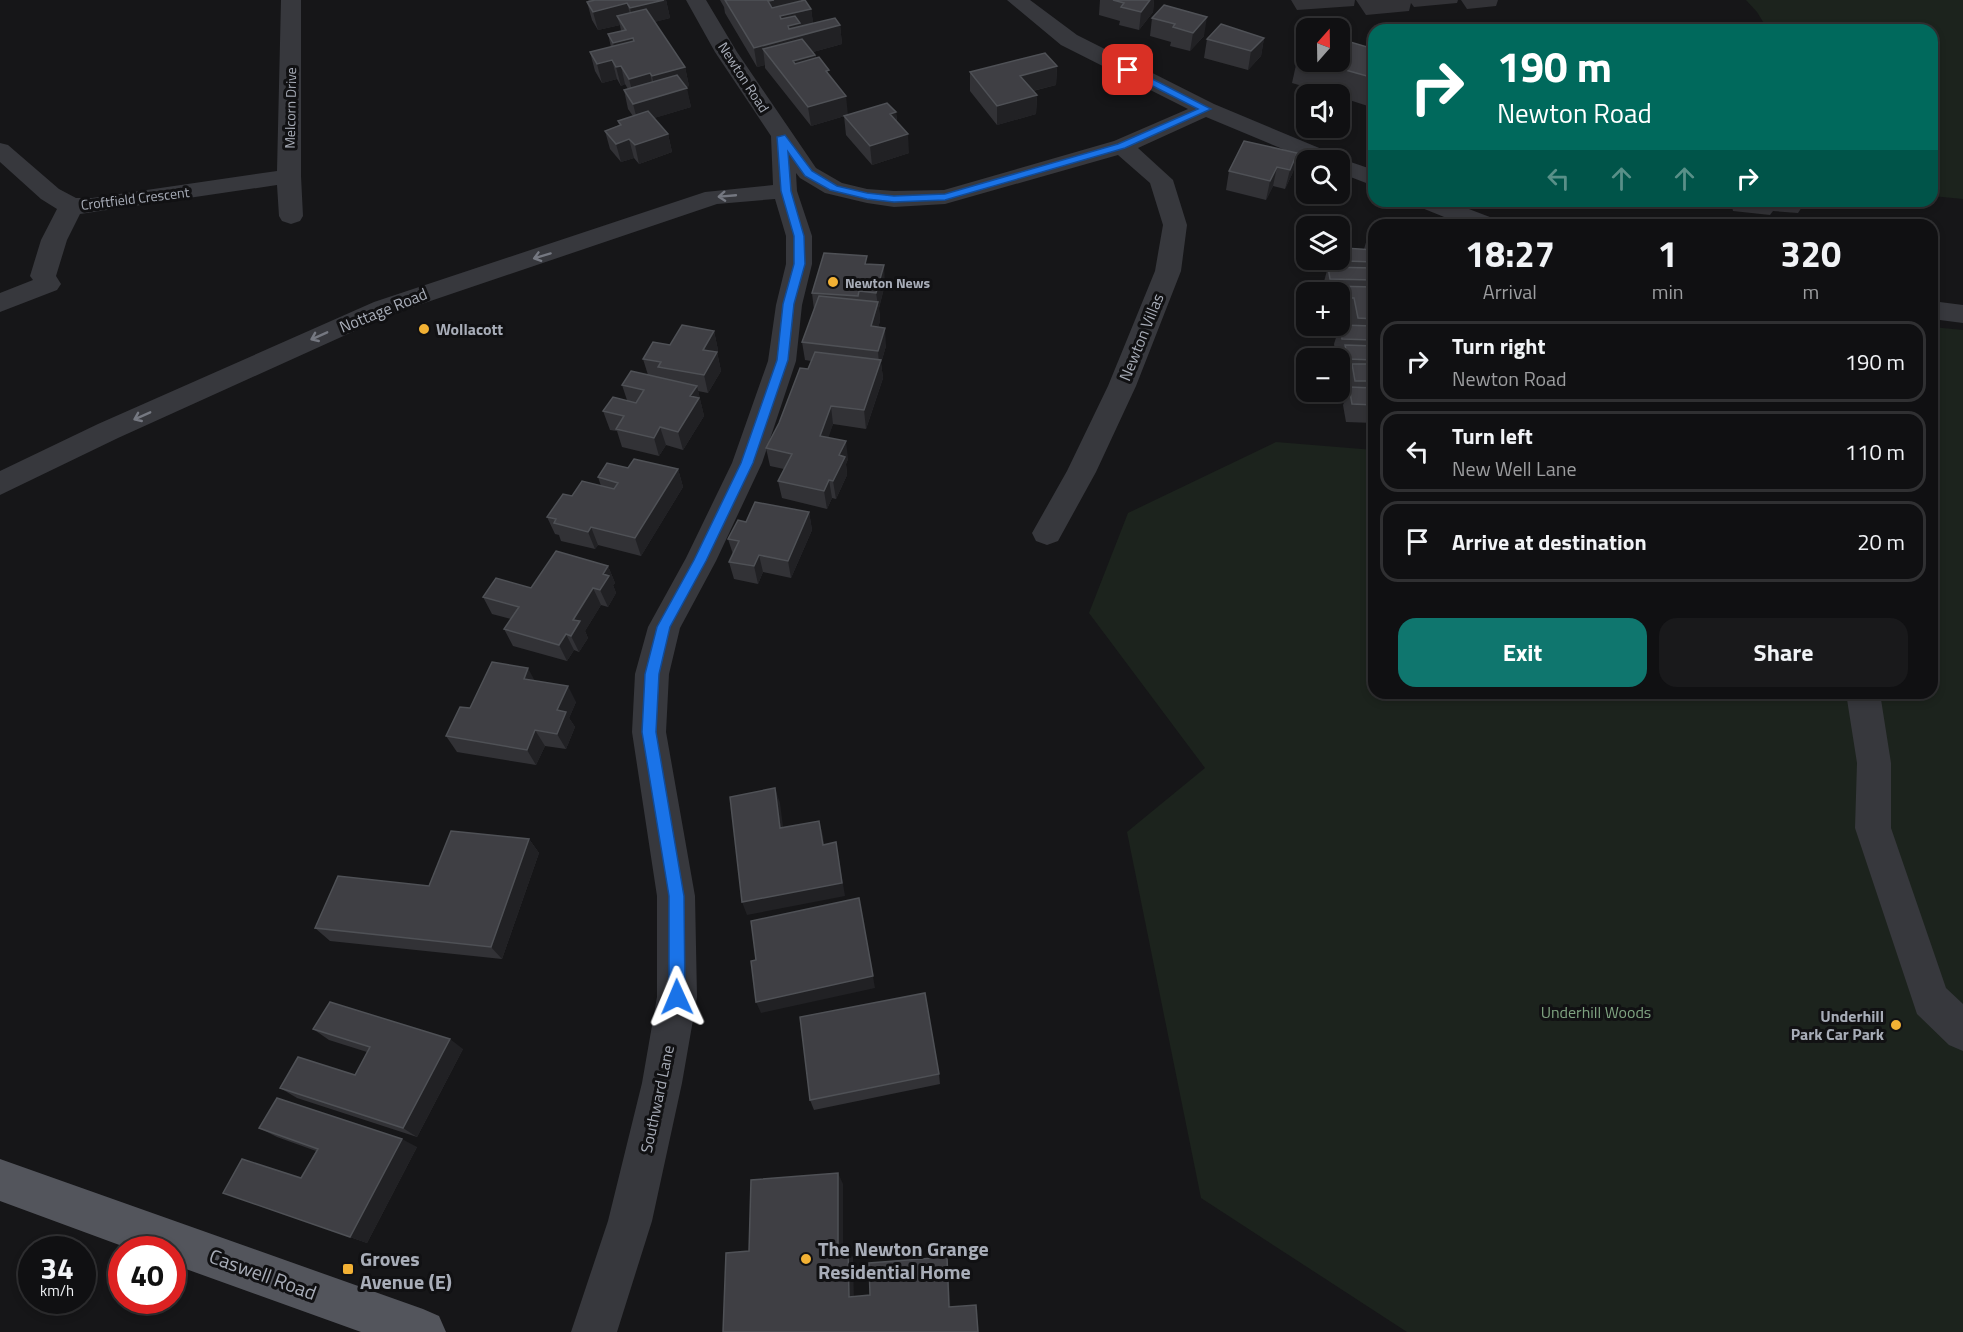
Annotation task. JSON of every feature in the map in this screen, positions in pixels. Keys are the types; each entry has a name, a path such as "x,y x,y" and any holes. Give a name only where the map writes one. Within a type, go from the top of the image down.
{"main road":[{"name":"Caswell Road","path":"0,1180 423,1332"}],"street":[{"name":"Melcorn Drive","path":"291,0 289,176 291,216"},
{"name":"Newton Road","path":"696,0 726,52 808,173 834,188 867,196 894,199 945,197 1122,146 1206,109"},
{"path":"1017,0 1070,40 1206,109 1304,150"},
{"name":"Southward Lane","path":"594,1332 630,1221 663,1083 677,997 676,896 649,732 652,674 664,627 700,561 747,463 782,360 789,304 799,264 799,236 786,191 782,137"},
{"name":"Newton Villas","path":"1047,533 1081,472 1122,386 1168,271 1175,225 1161,180 1122,146"},
{"name":"Croftfield Crescent","path":"0,150 50,194 71,206 92,206 289,176"},
{"path":"1350,169 1368,177"},
{"name":"Nottage Road","path":"0,484 108,431 383,308 714,197 786,191"},
{"path":"0,303 48,284 43,276 54,240 71,206"},
{"path":"1440,207 1467,219"},
{"path":"1938,311 1963,314"},
{"path":"1864,699 1874,763 1873,828 1931,1000 1963,1031"}],"green space":[{"path":"1746,0 1963,0 1963,199 1938,197 1938,24 1764,24"},
{"name":"Underhill Woods","path":"1938,328 1963,330 1963,1332 1407,1332 1201,1198 1127,832 1205,768 1089,613 1128,513 1276,442 1368,450 1368,699 1938,699"}],"building":[{"path":"664,0 630,8 627,3 593,12 587,2"},
{"path":"725,0 774,0 768,1 772,8 805,0 811,9 780,16 781,19 795,16 800,23 788,26 789,29 835,18 840,25 754,48"},
{"path":"1113,0 1150,0 1141,12 1121,7 1124,3"},
{"path":"1164,5 1207,17 1193,33 1173,27 1175,24 1152,18"},
{"path":"646,9 685,67 652,76 650,73 629,79 621,66 616,67 612,60 597,64 590,52 634,41 633,38 613,43 608,34 626,30 617,16"},
{"path":"1221,24 1264,38 1251,51 1207,39"},
{"path":"802,39 815,55 793,61 795,64 819,57 829,70 826,71 846,96 808,107 763,49"},
{"path":"1350,42 1368,47 1368,76 1350,71"},
{"path":"1045,53 1057,66 1020,76 1037,95 997,106 970,72"},
{"path":"677,75 687,88 633,104 624,90"},
{"path":"887,103 896,112 890,114 908,134 870,146 844,116"},
{"path":"648,111 668,134 635,145 629,139 616,144 605,131 621,125 618,121"},
{"path":"1244,141 1296,153 1290,170 1277,167 1270,181 1229,171"},
{"path":"1350,248 1368,250 1368,262 1350,261"},
{"path":"824,253 867,256 865,264 884,265 876,293 859,291 858,296 812,293"},
{"path":"1368,268 1368,280 1330,279 1328,270"},
{"path":"1350,286 1368,287 1368,319 1358,318 1354,298 1350,298"},
{"path":"819,296 878,302 871,326 885,328 878,351 802,342"},
{"path":"682,325 714,331 703,350 717,352 704,375 658,367 661,362 643,359 653,342 670,345"},
{"path":"1350,325 1368,326 1368,340 1342,339 1342,336 1350,336"},
{"path":"1345,345 1368,346 1368,360 1350,359 1350,348 1346,348"},
{"path":"815,352 881,360 864,410 831,406 820,436 846,441 839,455 845,457 833,481 829,480 824,491 778,481 792,454 766,448 779,423 800,368 808,369"},
{"path":"1352,364 1368,364 1368,381 1355,381"},
{"path":"631,371 697,386 690,396 699,398 678,432 660,427 654,438 616,429 624,416 603,411 613,397 636,403 644,390 622,385"},
{"path":"1350,387 1368,388 1368,405 1352,404"},
{"path":"634,459 678,469 635,538 591,527 588,532 554,523 556,519 547,517 563,494 572,496 582,481 614,489 618,483 598,477 607,463 628,468"},
{"path":"755,502 809,512 788,561 759,555 754,566 729,562 739,541 728,539 738,520 746,522"},
{"path":"556,551 608,566 603,574 609,576 600,590 593,588 573,620 580,621 571,636 566,634 559,645 504,629 519,607 483,597 496,578 531,588"},
{"path":"492,662 528,668 524,679 568,686 557,710 566,712 557,734 535,730 527,750 446,736 460,707 470,708"},
{"path":"775,788 780,828 819,821 823,845 836,842 842,883 742,902 730,797"},
{"path":"451,831 529,839 491,947 315,928 338,876 429,886"},
{"path":"859,898 873,976 756,1002 751,961 756,960 751,921"},
{"path":"925,993 939,1074 810,1100 800,1017"},
{"path":"330,1002 450,1039 403,1128 280,1088 298,1057 355,1075 370,1047 313,1029"},
{"path":"277,1098 402,1139 350,1237 223,1193 242,1159 301,1178 318,1149 259,1128"},
{"name":"The Newton Grange Residential Home","path":"838,1173 838,1249 848,1248 849,1297 870,1295 869,1263 947,1257 949,1307 976,1305 978,1332 723,1332 726,1253 749,1251 751,1180"}],"place":[{"name":"Newton News","path":"833,282"},
{"name":"Wollacott","path":"424,329"},
{"name":"Underhill Park Car Park","path":"1896,1025"},
{"name":"The Newton Grange Residential Home","path":"806,1259"},
{"name":"Groves Avenue (E)","path":"348,1269"}],"route":[{"path":"677,997 676,896 649,732 652,674 664,627 700,561 747,463 782,360 789,304 799,264 799,236 786,191 782,137 808,173 834,188 867,196 894,199 945,197 1122,146 1206,109 1128,70"}]}
